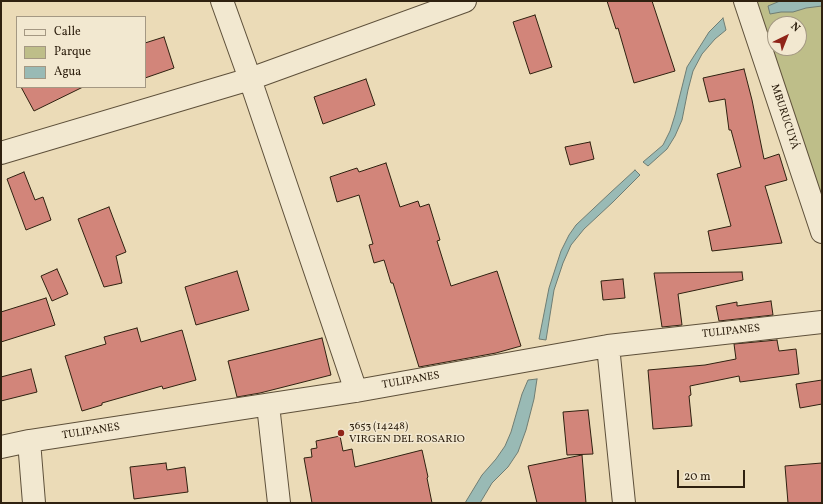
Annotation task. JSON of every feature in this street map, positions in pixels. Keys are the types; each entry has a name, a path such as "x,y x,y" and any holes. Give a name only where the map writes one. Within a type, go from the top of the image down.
{"street":[{"path":"222,1 356,391"},
{"path":"1,153 250,79 465,1"},
{"name":"MBURUCUYÁ","path":"745,1 822,232"},
{"name":"TULIPANES","path":"1,447 29,441 356,391 608,346 822,322"},
{"path":"608,346 624,503"},
{"path":"268,404 279,503"},
{"path":"29,441 34,503"}],"green space":[{"path":"755,1 822,1 822,214 772,56 807,56 807,16 767,16 767,39"}],"water":[{"path":"780,1 822,1 822,6 806,8 793,12 770,14 768,6"},
{"path":"723,18 726,30 715,39 702,54 693,71 682,120 675,136 667,149 648,166 643,162 663,145 670,131 687,67 709,32"},
{"path":"635,170 640,175 584,229 571,245 554,290 546,340 539,339 549,288 561,251 569,235 576,225"},
{"path":"537,379 534,399 526,430 518,452 508,467 492,483 480,503 465,503 482,475 505,446 528,380"}],"building":[{"path":"607,1 652,1 675,71 634,83 618,28 616,29"},
{"path":"535,15 552,67 530,74 513,22"},
{"path":"164,37 174,68 146,78 146,43"},
{"path":"744,69 764,159 779,154 787,180 765,186 782,243 712,251 708,231 731,226 717,174 741,167 731,130 729,130 725,99 709,102 703,78"},
{"path":"366,79 375,105 323,124 314,97"},
{"path":"22,88 81,88 34,111"},
{"path":"590,142 594,159 570,165 565,147"},
{"path":"386,163 400,207 418,201 420,207 429,204 440,240 437,241 451,286 497,271 521,346 496,353 419,367 393,283 391,283 384,260 374,263 369,245 373,244 359,195 337,202 330,177 357,168 359,172"},
{"path":"24,172 35,200 43,197 51,220 26,230 7,179"},
{"path":"109,207 126,252 116,256 122,283 104,287 78,219"},
{"path":"57,269 68,294 52,301 41,276"},
{"path":"237,271 249,310 196,325 185,287"},
{"path":"742,272 743,280 678,294 682,325 662,327 654,273"},
{"path":"623,279 625,298 603,300 601,281"},
{"path":"46,298 55,325 1,342 1,312"},
{"path":"771,301 773,315 719,321 716,306 737,302 737,306"},
{"path":"137,328 141,342 182,330 196,380 163,389 162,386 102,403 102,405 82,411 65,356 106,344 104,337"},
{"path":"322,338 331,375 260,393 237,397 228,361"},
{"path":"777,340 779,351 796,349 799,374 740,382 739,376 690,386 691,395 689,396 692,426 653,429 648,370 705,365 736,359 734,344"},
{"path":"31,369 37,392 1,401 1,377"},
{"path":"822,380 822,404 800,408 796,384"},
{"path":"588,410 593,454 567,455 563,412"},
{"path":"340,436 343,451 352,449 355,467 422,450 432,503 312,503 304,458 312,457 311,449 317,448 316,441"},
{"path":"582,455 586,503 537,503 528,466"},
{"path":"166,463 167,470 185,467 188,492 134,499 130,467"},
{"path":"822,463 822,503 788,503 785,466"}],"place":[{"name":"3653 (14248) VIRGEN DEL ROSARIO","path":"341,433"}]}
